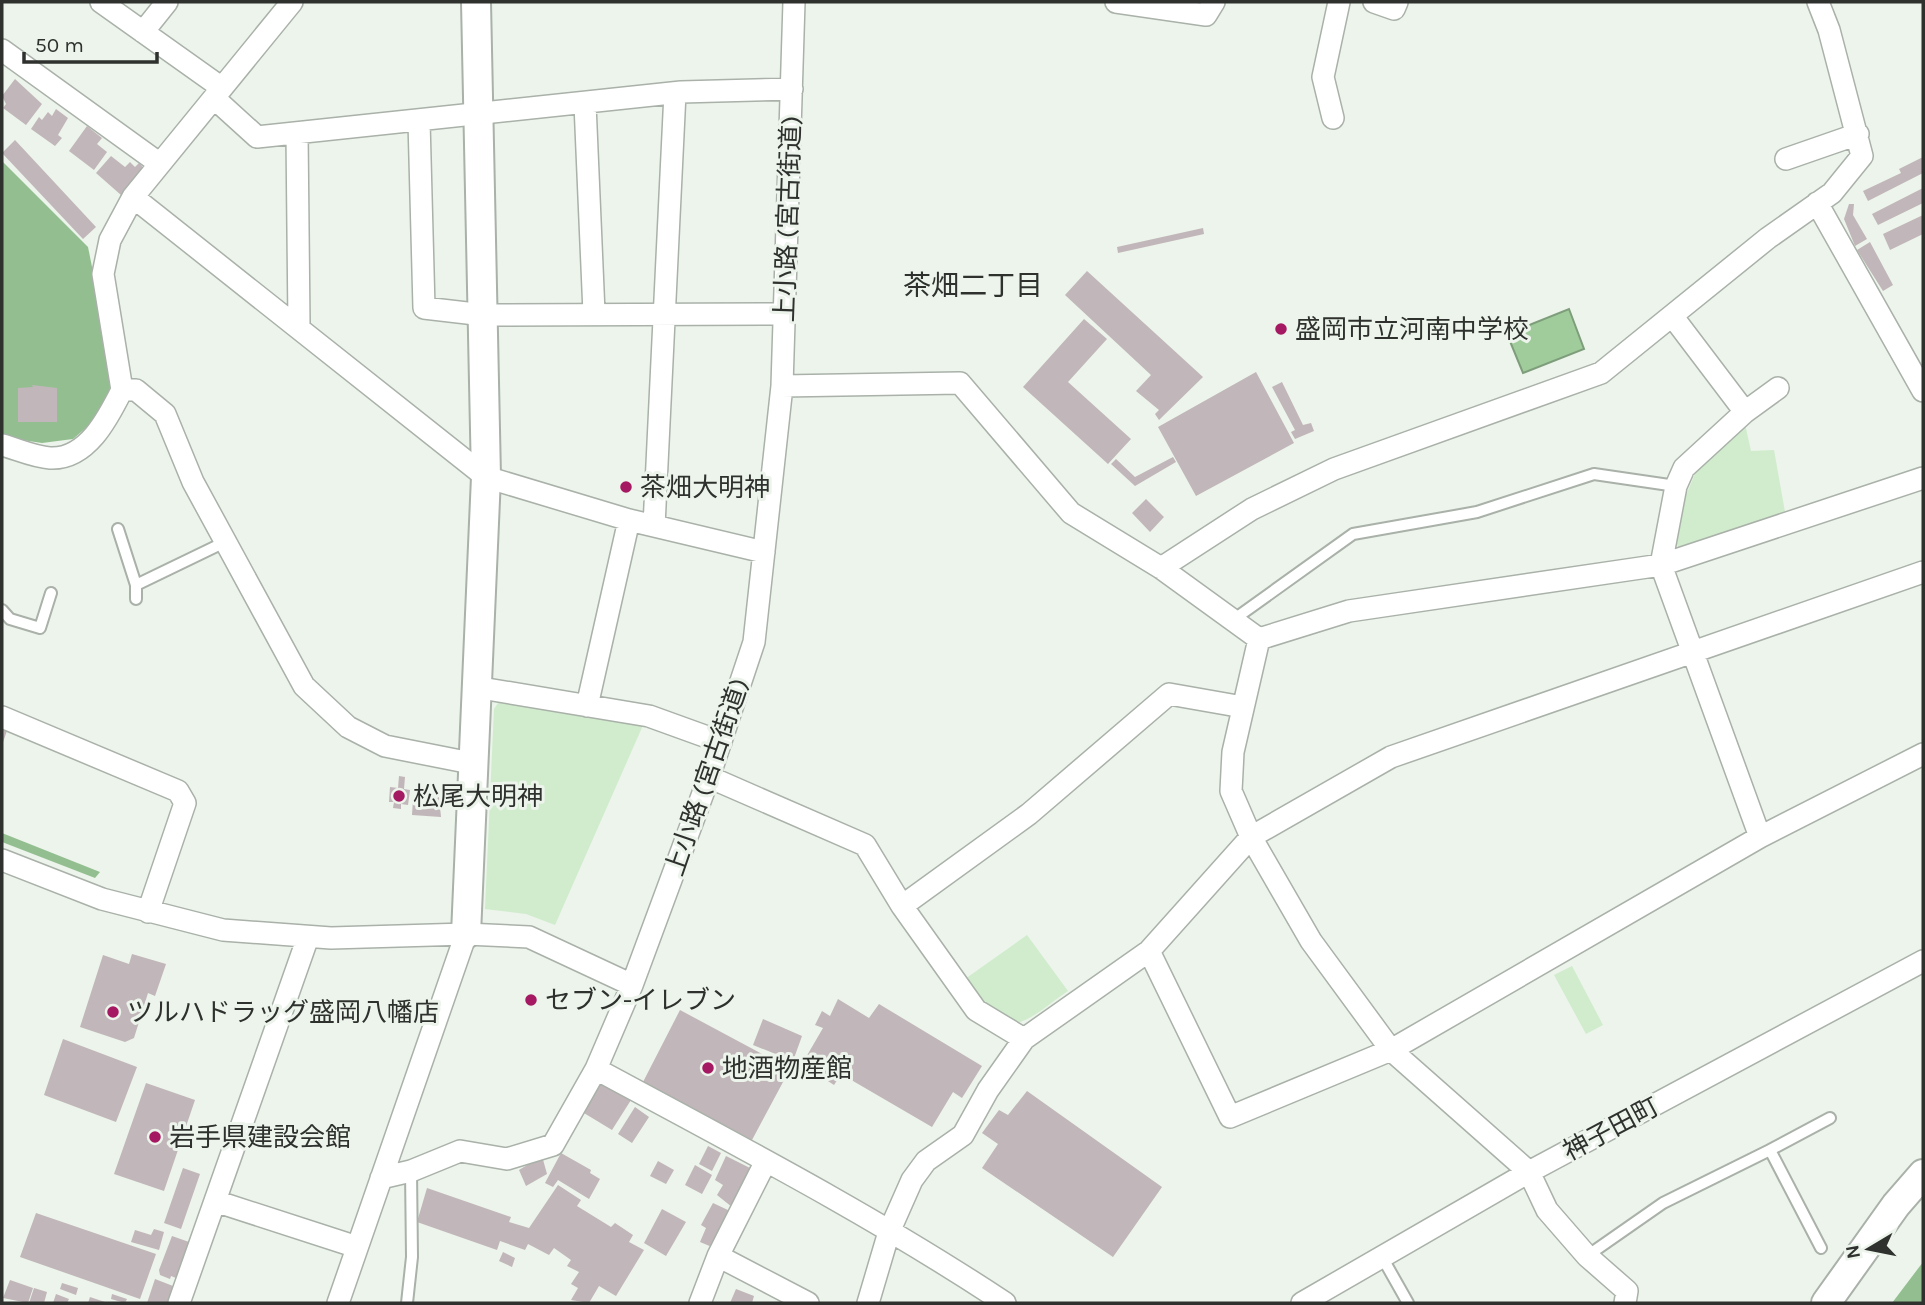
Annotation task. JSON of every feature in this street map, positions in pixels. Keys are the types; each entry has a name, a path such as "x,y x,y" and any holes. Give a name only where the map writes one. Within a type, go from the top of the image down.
{"street":[{"path":"100,2 143,32 218,94 257,137 480,116 675,93 792,89"},
{"path":"143,32 167,2"},
{"path":"2,445 49,458 64,457 85,445 107,420 122,390 103,274 110,240 134,197 292,2"},
{"path":"338,1303 466,934 471,763 486,477 476,2"},
{"name":"上小路 (宮古街道)","path":"381,1178 411,1171 460,1151 507,1160 553,1145 596,1069 632,985 709,777 754,642 764,552 782,386 794,2"},
{"path":"1116,2 1206,15 1214,2"},
{"path":"1333,118 1323,77 1339,2"},
{"path":"1374,2 1394,9 1397,2"},
{"path":"1161,568 1252,509 1334,469 1601,373 1768,238 1832,193 1862,156 1858,134 1818,2"},
{"path":"2,50 160,164"},
{"path":"654,526 675,93"},
{"path":"585,104 594,313"},
{"path":"419,121 425,308 484,314 785,314"},
{"path":"297,133 299,325"},
{"path":"1786,159 1858,134"},
{"path":"134,197 299,325 486,477 629,520 764,552"},
{"path":"1817,203 1923,391"},
{"path":"1673,317 1745,412"},
{"path":"782,386 960,383 1071,513 1161,568 1259,639"},
{"path":"1760,837 1691,654 1661,565 1676,486 1684,468 1745,412 1778,388"},
{"path":"122,390 136,390 165,414 193,482 304,686 348,727 385,746 471,763"},
{"path":"1259,639 1349,611 1661,565 1923,478"},
{"path":"587,706 629,520"},
{"path":"868,1303 889,1232 912,1180 926,1161 963,1135 988,1090 1024,1040 1149,951 1251,837 1391,757 1923,572"},
{"path":"1259,639 1233,752 1231,791 1251,837 1311,941 1391,1050 1529,1172 1547,1210 1587,1256 1627,1291 1625,1303"},
{"path":"475,687 649,716 721,742"},
{"path":"902,906 1029,814 1170,694 1243,707"},
{"path":"2,717 178,791 183,796 185,803 148,912"},
{"path":"1149,951 1230,1117 1391,1050 1760,837 1923,754"},
{"path":"709,777 865,845 902,906 976,1010 1024,1040"},
{"path":"2,860 102,899 223,930 308,937 466,934 529,937 632,985"},
{"path":"179,1303 308,937"},
{"name":"神子田町","path":"1302,1303 1529,1172 1923,961"},
{"path":"596,1069 766,1161 1005,1303"},
{"path":"700,1303 718,1256 766,1161"},
{"path":"1826,1303 1880,1226 1923,1174"},
{"path":"215,1201 357,1247"},
{"path":"718,1256 808,1303"}],"lane":[{"path":"1233,620 1353,534 1477,512 1594,474 1676,486"},
{"path":"118,529 136,585 136,599"},
{"path":"136,585 225,542"},
{"path":"2,610 10,619 40,628 51,593"},
{"path":"1587,1256 1664,1203 1830,1118"},
{"path":"1770,1150 1822,1248"},
{"path":"407,1303 412,1257 411,1171"},
{"path":"1382,1256 1408,1303"}],"shaded area":[{"path":"2,161 88,247 114,376 101,415 73,439 42,443 2,437"},
{"path":"1569,309 1584,349 1523,373 1507,334"},
{"path":"1745,424 1751,451 1774,450 1785,512 1679,549 1677,544 1686,495 1695,474"},
{"path":"502,697 644,723 555,925 526,914 485,909 494,709"},
{"path":"2,833 100,872 95,878 2,842"},
{"path":"1027,935 1068,991 1032,1016 1020,1022 1012,1022 996,1015 965,979"},
{"path":"1572,966 1603,1025 1586,1034 1554,975"},
{"path":"1923,1262 1923,1303 1892,1303"}],"building":[{"path":"15,79 42,104 26,125 3,108 6,104 2,96"},
{"path":"56,109 68,118 58,135 62,138 55,146 31,129 39,117 42,120 48,112 52,116"},
{"path":"87,126 102,138 97,144 107,152 94,170 69,151"},
{"path":"15,140 96,227 83,239 2,153"},
{"path":"111,156 125,167 130,162 135,167 139,163 144,168 121,195 96,173"},
{"path":"1923,157 1923,173 1868,201 1863,191 1901,173 1899,169"},
{"path":"1923,188 1923,203 1878,225 1872,214"},
{"path":"1849,204 1854,204 1853,215 1867,239 1855,246 1844,219"},
{"path":"1923,215 1923,234 1890,250 1883,234"},
{"path":"1203,228 1204,234 1118,253 1117,247"},
{"path":"1870,242 1893,285 1883,291 1857,250"},
{"path":"1087,271 1203,377 1159,420 1155,414 1159,410 1136,391 1151,375 1065,295"},
{"path":"1084,319 1107,339 1068,382 1131,439 1108,464 1023,387"},
{"path":"1256,372 1294,443 1196,496 1158,427"},
{"path":"1282,382 1303,425 1311,423 1314,431 1295,439 1291,432 1295,430 1272,387"},
{"path":"32,385 57,388 57,422 18,422 18,388 33,387"},
{"path":"1173,457 1176,462 1135,486 1111,464 1116,459 1135,477"},
{"name":"茶畑大明神","path":"629,482 630,491 623,492 622,484"},
{"path":"1146,499 1164,517 1150,532 1132,513"},
{"path":"2,726 8,728 2,745"},
{"name":"松尾大明神","path":"399,776 405,777 404,789 410,790 408,805 401,804 401,809 393,808 394,802 389,802 390,787 398,788"},
{"path":"426,796 439,797 441,817 412,815 413,799 426,800"},
{"name":"ツルハドラッグ盛岡八幡店","path":"132,954 166,964 155,996 148,993 134,1038 125,1042 80,1027 103,955 129,964"},
{"path":"838,999 869,1018 879,1004 982,1066 962,1098 953,1092 932,1127 841,1074 834,1085 802,1064 823,1028 815,1025 822,1011 830,1016"},
{"path":"680,1010 790,1069 752,1140 643,1082"},
{"path":"763,1019 802,1036 793,1061 753,1045"},
{"path":"63,1039 137,1067 116,1122 44,1095"},
{"path":"596,1079 631,1100 612,1130 579,1110"},
{"name":"岩手県建設会館","path":"146,1083 195,1100 164,1191 114,1174"},
{"path":"1027,1091 1162,1187 1113,1257 982,1168 998,1144 982,1133 999,1110 1008,1115"},
{"path":"635,1107 649,1117 632,1143 618,1134"},
{"path":"708,1146 721,1153 712,1171 699,1164"},
{"path":"561,1153 591,1170 590,1173 600,1179 589,1199 558,1180 553,1187 545,1183"},
{"path":"542,1156 547,1174 526,1186 519,1170"},
{"path":"726,1156 750,1168 732,1207 717,1195 723,1185 715,1180"},
{"path":"658,1161 674,1170 666,1184 650,1176"},
{"path":"695,1165 712,1175 702,1194 685,1185"},
{"path":"183,1168 200,1174 181,1229 164,1223"},
{"path":"558,1185 581,1200 577,1206 611,1227 615,1223 633,1235 629,1242 644,1250 616,1296 599,1286 589,1303 571,1300 578,1288 571,1284 579,1272 567,1266 571,1260 554,1248 549,1255 528,1244 525,1250 500,1241 497,1250 417,1222 427,1188 511,1217 509,1222 529,1228"},
{"path":"713,1203 730,1211 712,1247 700,1242 706,1228 701,1225"},
{"path":"662,1209 686,1222 666,1256 644,1243"},
{"path":"36,1213 156,1254 140,1299 20,1257"},
{"path":"154,1229 164,1232 159,1250 131,1242 135,1230 151,1235"},
{"path":"172,1236 189,1242 176,1278 171,1276 170,1279 160,1275 159,1270"},
{"path":"503,1252 515,1258 512,1267 499,1261"},
{"path":"155,1279 173,1286 167,1303 147,1303"},
{"path":"10,1280 33,1288 28,1303 3,1298"},
{"path":"62,1283 78,1288 76,1295 60,1289"},
{"path":"34,1288 47,1292 44,1303 29,1303"},
{"path":"736,1289 754,1296 752,1303 730,1303"},
{"path":"56,1294 69,1299 67,1303 53,1303"},
{"path":"112,1294 127,1299 125,1303 111,1299"},
{"path":"90,1297 108,1303 88,1303"}],"place":[{"name":"盛岡市立河南中学校","path":"1281,329"},
{"name":"茶畑大明神","path":"626,487"},
{"name":"松尾大明神","path":"399,796"},
{"name":"セブン-イレブン","path":"531,1000"},
{"name":"ツルハドラッグ盛岡八幡店","path":"113,1012"},
{"name":"地酒物産館","path":"708,1068"},
{"name":"岩手県建設会館","path":"155,1137"}],"district":[{"name":"茶畑二丁目","path":"973,285"}]}
